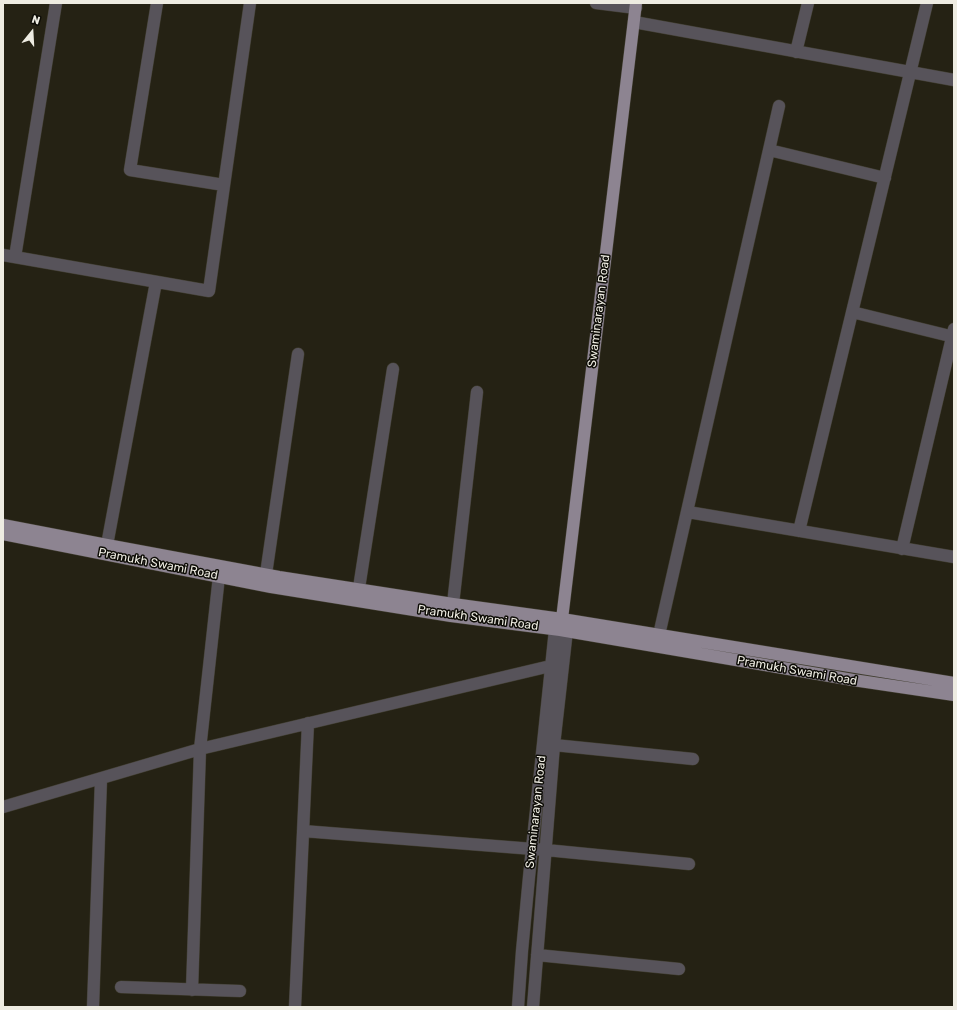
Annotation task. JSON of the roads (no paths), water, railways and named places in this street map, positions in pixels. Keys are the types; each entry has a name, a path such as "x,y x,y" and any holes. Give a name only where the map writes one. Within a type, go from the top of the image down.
{"main road":[{"name":"Swaminarayan Road","path":"561,623 636,6"},
{"name":"Pramukh Swami Road","path":"3,525 107,545 219,571 272,587 443,614 561,623 659,634 954,683"},
{"name":"Pramukh Swami Road","path":"3,534 219,571 266,574 359,588 561,623 853,680 954,694"}],"street":[{"path":"56,3 9,256 209,291 250,3"},
{"path":"157,3 130,170 224,185"},
{"path":"596,3 636,6"},
{"path":"796,52 808,3"},
{"path":"799,531 927,3"},
{"path":"634,22 954,80"},
{"path":"659,634 688,512 779,106"},
{"path":"769,150 885,178"},
{"path":"107,545 156,282"},
{"path":"852,312 953,334 902,549"},
{"path":"266,574 298,354"},
{"path":"359,588 393,370"},
{"path":"453,604 477,392"},
{"path":"688,512 954,557"},
{"path":"192,990 200,749 219,571"},
{"name":"Swaminarayan Road","path":"533,1007 554,745 563,663 561,623"},
{"name":"Swaminarayan Road","path":"518,1007 522,950 550,666 561,623"},
{"path":"3,811 101,778 200,749 563,663"},
{"path":"295,1007 308,723"},
{"path":"554,745 693,759"},
{"path":"93,1007 101,778"},
{"path":"303,831 546,850 689,864"},
{"path":"537,954 679,969"},
{"path":"121,987 240,992"}]}
